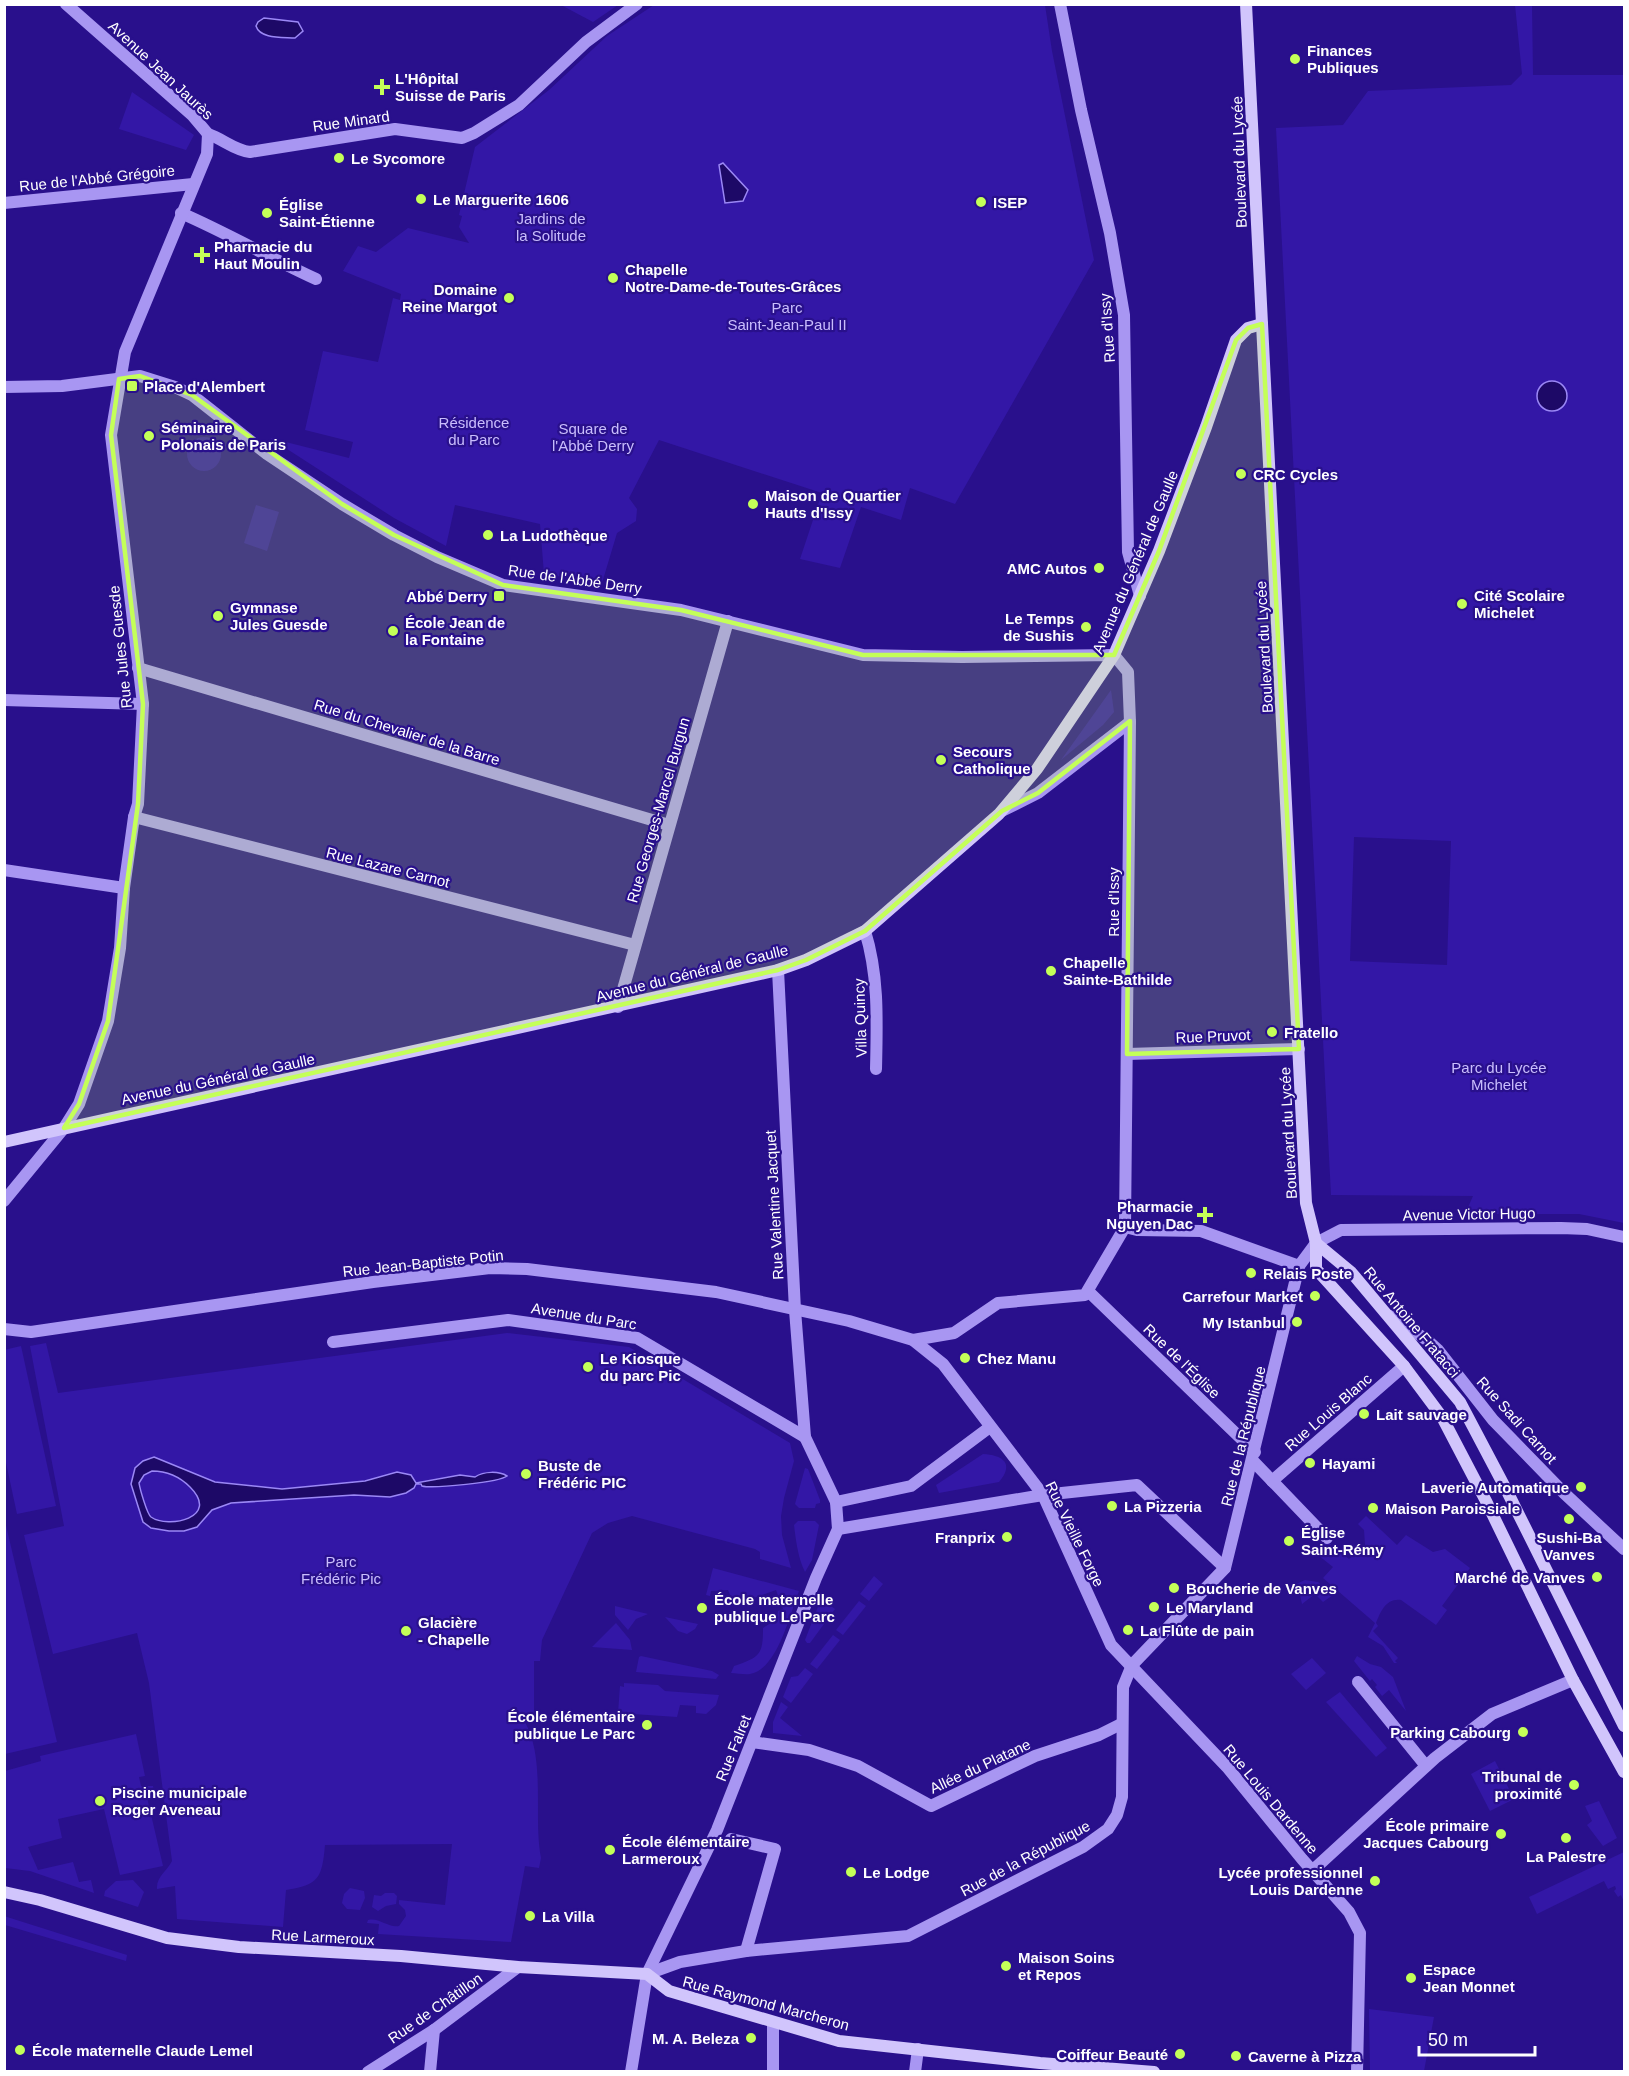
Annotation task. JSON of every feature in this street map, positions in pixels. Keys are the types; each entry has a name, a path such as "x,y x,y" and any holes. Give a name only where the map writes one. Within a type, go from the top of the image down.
{"main road":[{"name":"Boulevard du Lycée","path":"1246,4 1306,1203 1316,1243"},
{"name":"Avenue du Général de Gaulle","path":"4,1142 778,970 806,960 865,930 1002,811 1037,769 1114,656 1202,438 1236,340 1248,328 1262,324"},
{"name":"Rue Antoine Fratacci","path":"1316,1243 1351,1272 1460,1402 1624,1726"},
{"path":"1316,1243 1316,1269 1404,1366 1447,1427 1487,1503 1573,1680 1624,1772"},
{"name":"Rue Larmeroux","path":"4,1892 175,1939 239,1947 647,1974"},
{"name":"Rue Raymond Marcheron","path":"647,1974 669,1991 839,2041 918,2049 1040,2067 1154,2072"}],"street":[{"name":"Avenue Jean Jaurès","path":"66,4 192,115 208,134"},
{"name":"Rue Minard","path":"208,134 240,150 250,152 395,129 462,138 519,105 586,42 637,4"},
{"name":"Rue d'Issy","path":"1060,4 1110,233 1124,315 1128,552 1140,596"},
{"name":"Rue Jules Guesde","path":"4,1201 64,1128 79,1104 108,1021 120,948 124,888 134,817 138,804 143,704 111,435 125,352 207,154 208,134"},
{"name":"Rue de l'Abbé Grégoire","path":"4,203 193,184"},
{"path":"181,213 217,229 262,255 316,279"},
{"name":"Rue de l'Abbé Derry","path":"4,387 62,386 140,376 175,387 192,395 267,454 342,504 437,557 503,585 681,610 863,655 1114,656"},
{"name":"Rue Georges-Marcel Burgun","path":"618,1007 728,621"},
{"name":"Rue d'Issy","path":"1114,656 1128,672 1130,722 1125,1227"},
{"name":"Rue du Chevalier de la Barre","path":"138,668 669,825"},
{"path":"4,700 143,704"},
{"path":"1002,811 1038,793 1130,722"},
{"name":"Rue Lazare Carnot","path":"134,817 635,945"},
{"path":"4,870 124,888"},
{"name":"Villa Quincy","path":"865,930 871,950 877,994 876,1069"},
{"name":"Rue Valentine Jacquet","path":"778,970 795,1310 805,1437"},
{"name":"Rue Pruvot","path":"1127,1054 1299,1049"},
{"path":"913,1340 954,1333 998,1304 1085,1295 1125,1227 1137,1230 1201,1231 1299,1266"},
{"name":"Avenue Victor Hugo","path":"1316,1243 1341,1230 1561,1228 1587,1229 1624,1238"},
{"name":"Rue de la République","path":"647,1974 680,1962 746,1951 908,1936 1083,1847 1108,1829 1122,1797 1123,1686 1132,1665 1225,1568 1299,1266 1316,1243"},
{"name":"Rue Jean-Baptiste Potin","path":"4,1329 31,1332 373,1282 490,1268 527,1269 716,1292 849,1321 913,1340"},
{"name":"Rue de l'Église","path":"1088,1291 1254,1456 1272,1481 1327,1538"},
{"name":"Rue Sadi Carnot","path":"1386,1313 1438,1350 1493,1420 1564,1493 1624,1549"},
{"name":"Avenue du Parc","path":"333,1342 508,1320 637,1338 805,1437"},
{"name":"Rue Vieille Forge","path":"913,1340 943,1364 1043,1495 1111,1645 1132,1665"},
{"name":"Rue Louis Blanc","path":"1272,1481 1404,1366"},
{"path":"836,1502 911,1486 990,1426"},
{"path":"805,1437 836,1502 837,1529 1043,1495 1137,1485 1225,1568"},
{"name":"Rue Falret","path":"631,2072 647,1974 717,1830 837,1529"},
{"name":"Rue Louis Dardenne","path":"1132,1665 1227,1767 1312,1871 1349,1912 1360,1933 1357,2072"},
{"path":"1312,1871 1426,1766 1492,1714 1573,1680"},
{"path":"1358,1682 1426,1766"},
{"name":"Allée du Platane","path":"752,1742 809,1750 858,1766 931,1806 1035,1756 1099,1735 1121,1724"},
{"path":"731,1839 775,1849 746,1951"},
{"name":"Rue de Châtillon","path":"368,2072 434,2030 518,1967"},
{"path":"773,2023 773,2072"},
{"path":"430,2072 434,2030"},
{"path":"915,2072 918,2049"}],"highlighted area":[{"path":"1262,324 1299,1049 1127,1054 1130,721 1038,793 1002,811 865,931 806,960 778,970 64,1128 79,1104 108,1021 138,804 143,704 111,435 119,379 140,376 192,395 342,504 394,535 503,585 681,610 863,655 1114,655 1159,551 1236,340 1248,328"}],"green space":[{"path":"561,5 618,5 593,22"},
{"path":"654,5 1045,5 1052,51 1094,260 955,504 910,488 901,520 861,507 840,568 800,559 822,493 659,440 629,498 637,509 636,521 617,533 602,583 544,574 540,524 455,505 446,546 394,518 270,438 349,458 353,442 305,430 323,351 378,362 393,298 400,300 401,294 343,271 358,246 376,252 408,228 469,243 459,227 462,216 459,215 475,147 549,90 607,36"},
{"name":"Parc du Lycée Michelet","path":"1515,5 1532,5 1533,75 1624,75 1624,1223 1579,1214 1465,1214 1473,1196 1331,1195 1276,128 1343,125 1368,91 1511,85 1522,74","holes":["1354,837 1451,841 1447,965 1350,961"]},
{"path":"132,92 194,135 186,150 119,129"},
{"path":"204,437 216,442 221,454 216,466 204,471 192,466 187,454 192,442"},
{"path":"256,505 279,512 267,551 244,543"},
{"path":"1111,690 1114,712 1103,725 1061,760"},
{"name":"Parc Frédéric Pic","path":"507,1333 629,1347 790,1443 794,1461 781,1516 782,1535 791,1568 760,1559 760,1552 755,1549 632,1516 608,1523 592,1533 542,1640 540,1661 534,1661 534,1713 525,1722 531,1737 537,1771 541,1858 539,1868 525,1866 511,1942 378,1934 379,1924 367,1923 372,1919 399,1926 406,1916 399,1900 445,1905 452,1844 325,1845 317,1878 306,1886 286,1890 283,1927 177,1919 175,1886 157,1889 160,1878 172,1861 149,1683 137,1633 53,1654 24,1535 64,1526 30,1346 46,1343 58,1393"},
{"path":"21,1346 56,1506 17,1514 5,1458 4,1350"},
{"path":"983,1454 996,1456 1004,1461 1006,1470 999,1482 939,1493 936,1485"},
{"path":"805,1468 808,1469 820,1500 815,1508 799,1508 795,1504"},
{"path":"1366,1516 1397,1545 1406,1535 1433,1552 1445,1549 1470,1568 1442,1606 1447,1610 1436,1625 1401,1600 1391,1601 1385,1606 1376,1623 1378,1626 1373,1631 1398,1658 1395,1661 1397,1663 1394,1663 1383,1646 1368,1637 1375,1623 1323,1578 1333,1567 1313,1551 1325,1540 1349,1559 1365,1545 1364,1530 1358,1524"},
{"path":"4,1517 57,1742 5,1754 4,1754"},
{"path":"798,1521 815,1521 819,1525 812,1560 805,1572 799,1555 794,1525"},
{"path":"713,1568 799,1591 775,1652 768,1663 750,1674 731,1673 734,1666 758,1654 761,1650 763,1628 777,1619 778,1611 783,1609 776,1590 734,1605 728,1590 711,1591 710,1596 706,1595"},
{"path":"874,1576 883,1584 869,1601 860,1594"},
{"path":"1305,1580 1318,1582 1333,1595 1323,1602 1315,1594 1302,1604 1299,1590 1294,1585"},
{"path":"821,1599 835,1609 810,1643 807,1643 805,1640"},
{"path":"859,1601 866,1606 843,1635 836,1630"},
{"path":"615,1606 648,1614 636,1619 628,1630 615,1615"},
{"path":"665,1617 698,1624 687,1634 678,1631"},
{"path":"616,1623 630,1640 632,1650 592,1647"},
{"path":"833,1635 840,1640 817,1669 810,1664"},
{"path":"641,1656 712,1671 719,1675 716,1679 636,1672"},
{"path":"1357,1656 1370,1664 1381,1667 1393,1677 1406,1711 1389,1690 1382,1696 1375,1687 1377,1685 1372,1679 1370,1681 1354,1661"},
{"path":"1312,1658 1326,1673 1306,1690 1291,1674"},
{"path":"805,1668 813,1674 791,1703 783,1697 791,1677 798,1676"},
{"path":"624,1683 658,1685 665,1691 719,1695 716,1705 706,1714 696,1713 696,1706 680,1705 677,1717 618,1713 620,1686 624,1687"},
{"path":"1340,1692 1387,1748 1376,1757 1326,1702"},
{"path":"781,1702 788,1707 780,1718 802,1736 773,1733 773,1722"},
{"name":"Piscine municipale Roger Aveneau","path":"136,1734 145,1776 139,1777 141,1786 153,1786 154,1791 146,1793 163,1866 120,1875 104,1809 58,1819 62,1838 28,1847 38,1870 73,1862 79,1882 91,1880 94,1893 30,1871 5,1868 5,1771 41,1761 40,1756"},
{"path":"1495,1761 1514,1799 1490,1811 1471,1774"},
{"path":"1599,1801 1617,1838 1603,1846 1587,1825 1592,1821 1585,1806"},
{"path":"1624,1852 1624,1902 1621,1895 1618,1897 1614,1891 1615,1886 1608,1889 1604,1881 1537,1914 1529,1897"},
{"path":"133,1880 144,1892 138,1907 104,1896 105,1891 116,1881"},
{"path":"350,1888 364,1891 365,1898 360,1910 347,1909 342,1903 344,1894"},
{"path":"385,1893 394,1893 397,1896 396,1904 378,1911 372,1907 374,1895 381,1896"},
{"path":"4,1916 127,1955 126,1961 5,1925"},
{"path":"1369,2009 1434,2017 1424,2071 1370,2071"}],"shaded area":[{"path":"264,18 298,22 303,31 295,38 267,35 258,30 256,26"},
{"path":"723,163 748,190 743,201 725,203 719,165"},
{"path":"1552,381 1558,382 1566,390 1566,402 1558,410 1552,411 1546,410 1538,402 1537,396 1538,390 1546,382"},
{"path":"154,1457 215,1482 282,1489 365,1481 397,1472 411,1475 416,1483 460,1475 475,1477 491,1472 507,1476 492,1481 452,1486 429,1487 416,1484 406,1493 390,1497 354,1495 231,1503 212,1510 197,1527 184,1531 169,1531 151,1528 143,1522 131,1484 135,1468 143,1461","holes":["157,1471 177,1477 190,1487 198,1498 199,1506 196,1513 188,1518 169,1522 149,1515 139,1483 144,1475"]}],"place":[{"name":"Finances Publiques","path":"1295,59"},
{"name":"L'Hôpital Suisse de Paris","path":"382,87"},
{"name":"Le Sycomore","path":"339,158"},
{"name":"Le Marguerite 1606","path":"421,199"},
{"name":"ISEP","path":"981,202"},
{"name":"Église Saint-Étienne","path":"267,213"},
{"name":"Pharmacie du Haut Moulin","path":"202,255"},
{"name":"Chapelle Notre-Dame-de-Toutes-Grâces","path":"613,278"},
{"name":"Domaine Reine Margot","path":"509,298"},
{"name":"Place d'Alembert","path":"132,386"},
{"name":"Séminaire Polonais de Paris","path":"149,436"},
{"name":"CRC Cycles","path":"1241,474"},
{"name":"Maison de Quartier Hauts d'Issy","path":"753,504"},
{"name":"La Ludothèque","path":"488,535"},
{"name":"AMC Autos","path":"1099,568"},
{"name":"Abbé Derry","path":"499,596"},
{"name":"Cité Scolaire Michelet","path":"1462,604"},
{"name":"Gymnase Jules Guesde","path":"218,616"},
{"name":"Le Temps de Sushis","path":"1086,627"},
{"name":"École Jean de la Fontaine","path":"393,631"},
{"name":"Secours Catholique","path":"941,760"},
{"name":"Chapelle Sainte-Bathilde","path":"1051,971"},
{"name":"Fratello","path":"1272,1032"},
{"name":"Pharmacie Nguyen Dac","path":"1205,1215"},
{"name":"Relais Poste","path":"1251,1273"},
{"name":"Carrefour Market","path":"1315,1296"},
{"name":"My Istanbul","path":"1297,1322"},
{"name":"Chez Manu","path":"965,1358"},
{"name":"Le Kiosque du parc Pic","path":"588,1367"},
{"name":"Lait sauvage","path":"1364,1414"},
{"name":"Hayami","path":"1310,1463"},
{"name":"Buste de Frédéric PIC","path":"526,1474"},
{"name":"Laverie Automatique","path":"1581,1487"},
{"name":"La Pizzeria","path":"1112,1506"},
{"name":"Maison Paroissiale","path":"1373,1508"},
{"name":"Sushi-Ba Vanves","path":"1569,1519"},
{"name":"Franprix","path":"1007,1537"},
{"name":"Église Saint-Rémy","path":"1289,1541"},
{"name":"Marché de Vanves","path":"1597,1577"},
{"name":"Boucherie de Vanves","path":"1174,1588"},
{"name":"Le Maryland","path":"1154,1607"},
{"name":"École maternelle publique Le Parc","path":"702,1608"},
{"name":"La Flûte de pain","path":"1128,1630"},
{"name":"Glacière - Chapelle","path":"406,1631"},
{"name":"École élémentaire publique Le Parc","path":"647,1725"},
{"name":"Parking Cabourg","path":"1523,1732"},
{"name":"Tribunal de proximité","path":"1574,1785"},
{"name":"Piscine municipale Roger Aveneau","path":"100,1801"},
{"name":"École primaire Jacques Cabourg","path":"1501,1834"},
{"name":"La Palestre","path":"1566,1838"},
{"name":"École élémentaire Larmeroux","path":"610,1850"},
{"name":"Le Lodge","path":"851,1872"},
{"name":"Lycée professionnel Louis Dardenne","path":"1375,1881"},
{"name":"La Villa","path":"530,1916"},
{"name":"Maison Soins et Repos","path":"1006,1966"},
{"name":"Espace Jean Monnet","path":"1411,1978"},
{"name":"M. A. Beleza","path":"751,2038"},
{"name":"École maternelle Claude Lemel","path":"20,2050"},
{"name":"Coiffeur Beauté","path":"1180,2054"},
{"name":"Caverne à Pizza","path":"1236,2056"}],"park label":[{"name":"Jardins de la Solitude","path":"551,226"},
{"name":"Parc Saint-Jean-Paul II","path":"787,316"},
{"name":"Résidence du Parc","path":"474,430"},
{"name":"Square de l'Abbé Derry","path":"593,436"}]}
